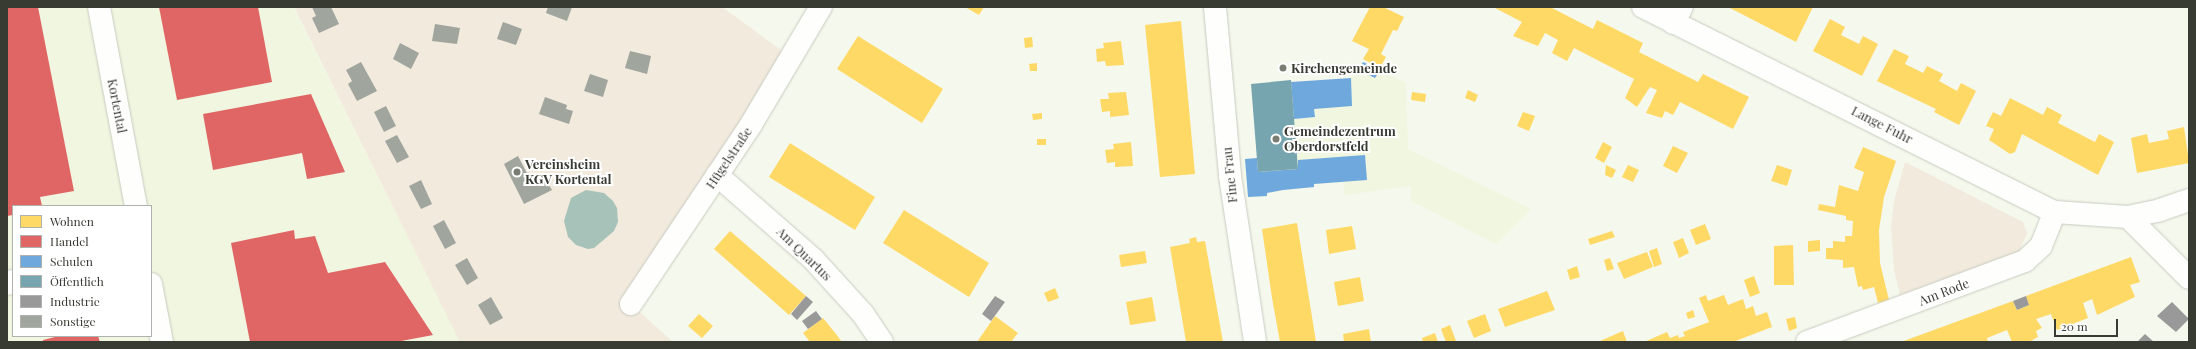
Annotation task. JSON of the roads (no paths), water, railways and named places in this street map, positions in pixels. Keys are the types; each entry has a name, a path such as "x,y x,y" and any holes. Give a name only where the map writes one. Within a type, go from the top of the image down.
{"street":[{"name":"Kortental","path":"99,7 136,205"},
{"name":"Hügelstraße","path":"631,304 752,123 821,7"},
{"name":"Fine Frau","path":"1215,7 1230,176 1255,342"},
{"name":"Lange Fuhr","path":"1643,7 1677,15 2055,212 2128,217"},
{"name":"Am Quartus","path":"717,175 813,259 863,314 882,342"},
{"path":"2128,217 2160,210 2189,200"},
{"name":"Am Rode","path":"1807,342 2025,261 2042,246 2055,212"},
{"path":"2128,217 2189,278"},
{"path":"152,289 162,342"}],"place":[{"name":"Kirchengemeinde","path":"1283,68"},
{"name":"Gemeindezentrum Oberdorstfeld","path":"1276,139"},
{"name":"Vereinsheim KGV Kortental","path":"517,172"}]}
